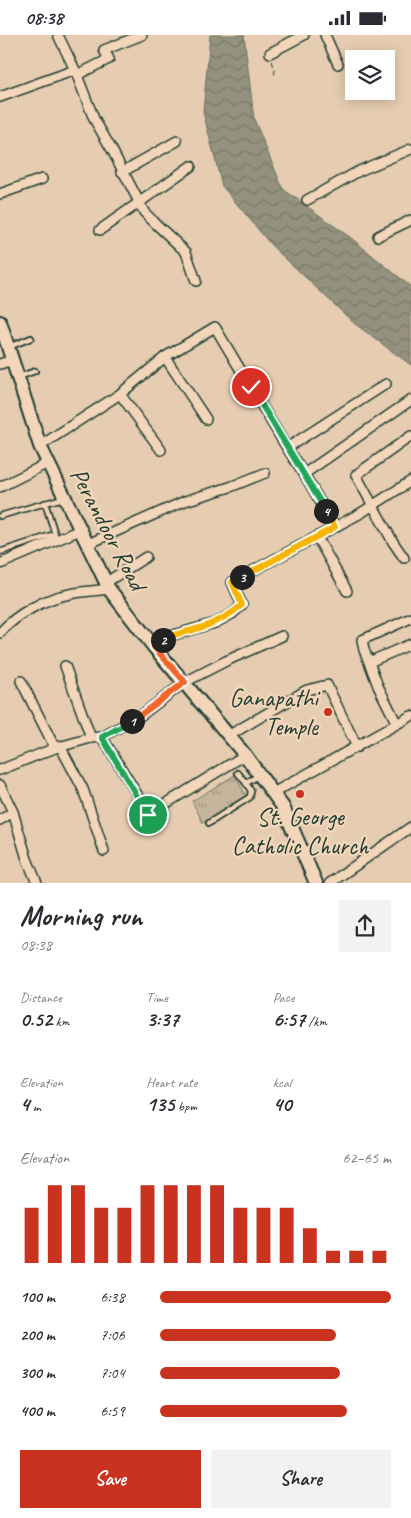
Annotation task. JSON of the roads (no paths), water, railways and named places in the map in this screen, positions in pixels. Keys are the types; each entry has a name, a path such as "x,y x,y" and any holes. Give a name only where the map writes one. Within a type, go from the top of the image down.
{"main road":[{"name":"Perandoor Road","path":"1,327 6,362 18,377 40,445 107,586 154,647 245,755 283,807 316,883"}],"street":[{"path":"58,35 76,72 94,119 144,212 186,252 196,281"},
{"path":"0,97 109,59 104,50 142,35"},
{"path":"270,53 304,35"},
{"path":"325,35 338,64"},
{"path":"122,172 177,141"},
{"path":"307,199 359,171 411,149"},
{"path":"100,230 191,167"},
{"path":"0,194 42,179"},
{"path":"378,236 411,220"},
{"path":"40,445 120,394 165,357 215,327 335,527"},
{"path":"165,357 206,419"},
{"path":"287,448 386,385"},
{"path":"120,394 161,449"},
{"path":"304,474 411,400"},
{"path":"404,558 356,475 411,437"},
{"path":"0,487 48,463"},
{"path":"88,544 184,501 230,487 265,473"},
{"path":"154,647 170,636 215,623 232,614 242,605 232,582 335,527 411,481"},
{"path":"0,564 80,530"},
{"path":"317,537 347,591"},
{"path":"0,633 6,626 25,613 50,600 107,586 146,557"},
{"path":"397,724 378,687 362,640 411,618"},
{"path":"0,770 57,747 102,737 140,716 185,682 282,636"},
{"path":"370,661 411,644"},
{"path":"65,666 91,738"},
{"path":"21,681 57,747 83,789 104,851"},
{"path":"228,736 307,690 327,685 357,747"},
{"path":"273,793 410,717"},
{"path":"102,737 148,815 245,755"},
{"path":"0,785 13,811 27,859 37,883"},
{"path":"0,820 13,811"},
{"path":"330,883 411,827"}],"lane":[{"path":"6,362 16,358 12,346 31,338"},
{"path":"18,377 35,371"},
{"path":"0,516 64,497"},
{"path":"0,552 55,534 45,503"},
{"path":"209,823 250,797 251,791 238,773"},
{"path":"246,783 260,775"}],"water":[{"path":"210,35 244,35 254,119 283,189 351,238 411,287 411,365 355,324 272,246 222,186 203,112"}],"place":[{"name":"Ganapathi Temple","path":"328,712"},
{"name":"St. George Catholic Church","path":"300,794"}]}
